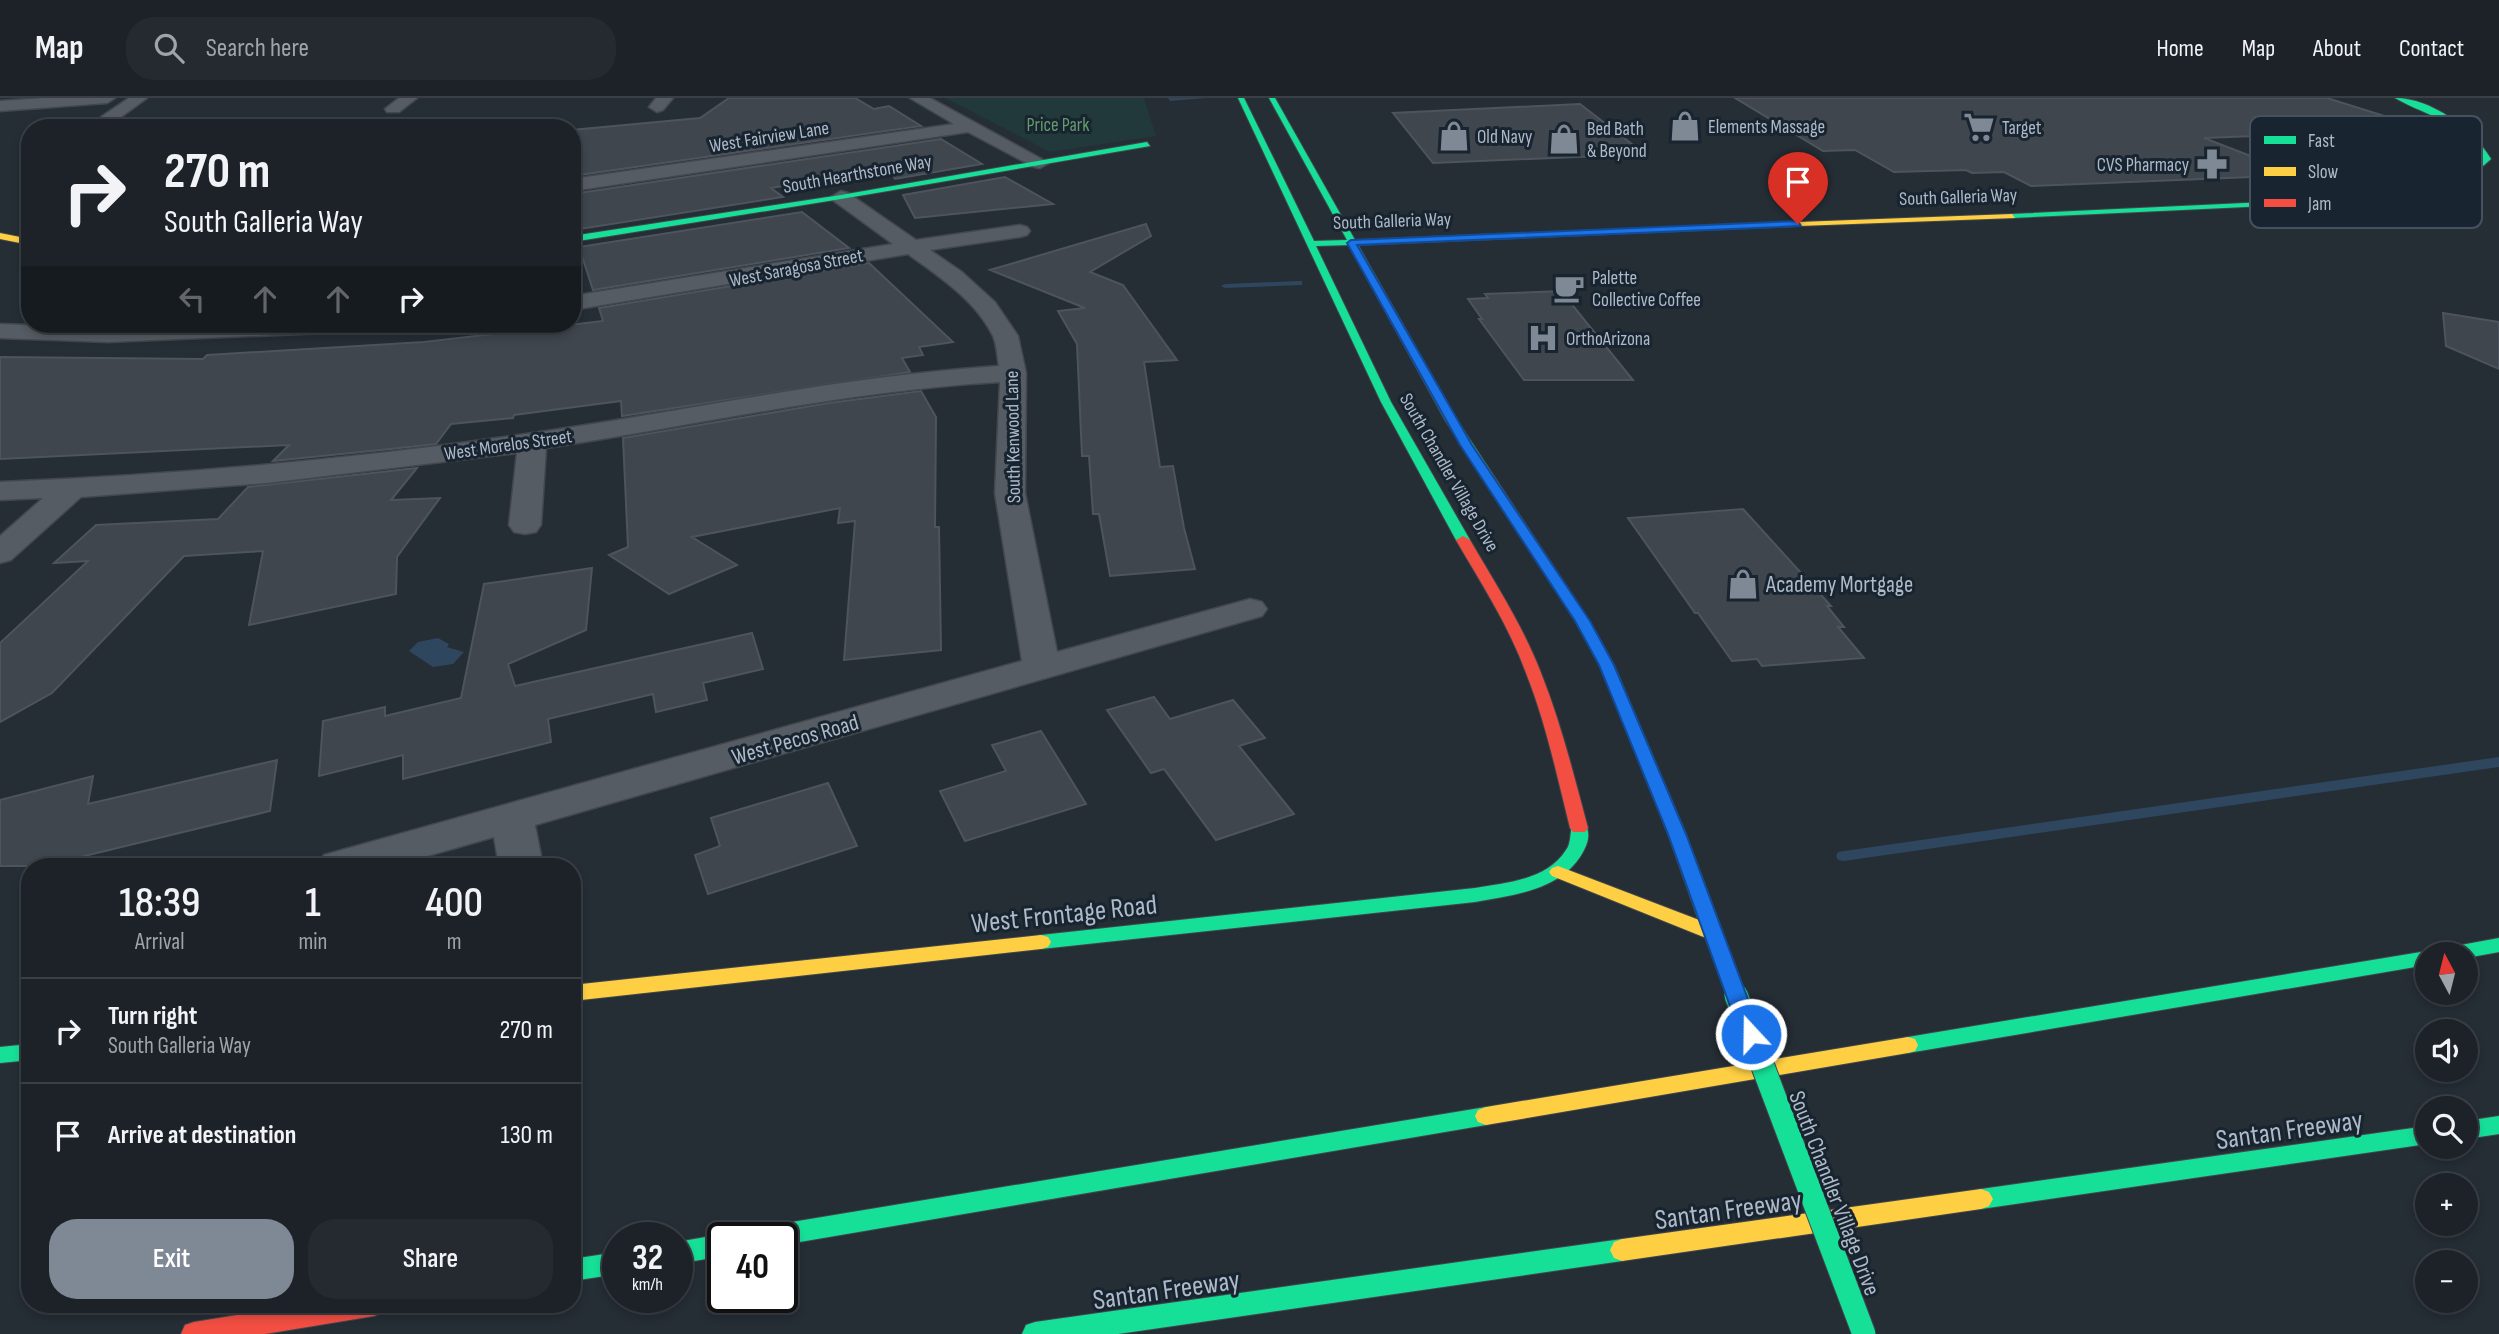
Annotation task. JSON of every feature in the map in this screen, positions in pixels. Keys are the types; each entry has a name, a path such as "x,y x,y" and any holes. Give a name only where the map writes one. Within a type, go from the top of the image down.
{"main road":[{"name":"South Chandler Village Drive","path":"1241,98 1386,402 1415,458 1496,593 1533,671 1548,714 1580,833 1577,849 1558,872"},
{"name":"South Chandler Village Drive","path":"1272,98 1466,445 1583,621 1607,665 1677,834 1864,1334"},
{"name":"South Galleria Way","path":"2398,98 2440,116"},
{"name":"South Hearthstone Way","path":"581,238 841,197 1147,144"},
{"name":"South Galleria Way","path":"2482,149 2487,159 2482,165"},
{"name":"South Galleria Way","path":"1310,244 2250,206"},
{"path":"0,236 21,240"},
{"path":"1558,872 1713,933"},
{"name":"West Frontage Road","path":"581,992 1475,895 1522,887 1558,872"},
{"path":"2478,949 2499,946"},
{"path":"798,1232 2415,960"},
{"path":"0,1055 21,1053"},
{"path":"2478,1128 2499,1125"},
{"name":"Santan Freeway","path":"1035,1334 2415,1137"},
{"path":"581,1269 602,1265"},
{"path":"194,1334 320,1313"}],"street":[{"path":"0,106 107,98"},
{"path":"108,119 139,98"},
{"path":"393,109 409,98"},
{"path":"918,98 1040,163"},
{"name":"West Fairview Lane","path":"581,184 972,126"},
{"name":"South Kenwood Lane","path":"841,197 954,277 987,307 1006,336 1013,373 1010,493 1042,670"},
{"name":"West Saragosa Street","path":"581,302 708,284 907,246 1020,231"},
{"path":"0,331 21,332"},
{"path":"54,333 156,333"},
{"name":"West Morelos Street","path":"0,491 72,489 332,467 532,442 888,382 1013,373"},
{"path":"525,525 532,442"},
{"path":"0,554 72,489"},
{"name":"West Pecos Road","path":"370,858 1250,609"},
{"path":"512,818 520,858"}],"green space":[{"name":"Price Park","path":"945,98 1144,98 1156,136 1050,152"}],"water":[{"path":"438,638 449,644 447,647 464,652 453,664 433,667 409,651 418,642"}],"building":[{"path":"729,98 855,98 874,109 889,106 921,126 581,175 581,129 700,118"},
{"name":"Target","path":"1735,98 2327,98 2384,116 2250,116 2250,136 2204,138 2250,156 2250,177 2031,186 2004,172 1894,172 1855,150 1823,151"},
{"path":"1580,104 1645,154 1433,163 1393,113"},
{"path":"941,139 982,164 895,179 889,168 771,188 783,197 581,229 581,193"},
{"path":"1005,177 1053,204 915,218 903,195"},
{"path":"802,212 849,248 593,290 581,247"},
{"path":"1146,224 1151,236 1090,272 1123,285 1177,360 1144,362 1160,467 1173,466 1184,528 1195,569 1110,576 1099,514 1093,514 1089,456 1082,456 1077,344 1058,311 1085,308 990,270"},
{"path":"869,263 953,342 919,347 923,355 902,358 910,372 622,416 621,401 514,415 513,418 451,424 436,444 273,461 289,445 0,459 0,357 203,359 207,355 424,342 501,333 581,333 581,324 603,321 599,308"},
{"name":"OrthoArizona","path":"1561,291 1633,380 1524,380 1479,319 1482,319 1468,299 1488,298 1485,294"},
{"path":"2443,313 2499,322 2499,369 2446,346"},
{"path":"921,391 936,417 935,527 939,527 941,650 844,660 855,521 838,523 840,508 692,537 737,565 669,594 609,555 628,547 623,438 829,403"},
{"path":"417,468 391,500 440,498 397,557 396,594 249,625 263,551 184,556 52,693 0,722 0,643 88,561 54,563 96,525 218,519 248,487"},
{"name":"Academy Mortgage","path":"1743,509 1831,606 1827,606 1844,627 1838,627 1864,658 1762,666 1757,659 1732,661 1628,518"},
{"path":"592,568 586,630 508,664 515,686 752,633 763,669 703,683 707,700 656,712 653,694 548,719 551,742 403,779 403,755 319,776 323,721 385,707 385,716 461,698 484,584"},
{"path":"1154,697 1170,719 1233,700 1265,738 1239,746 1294,814 1216,840 1164,769 1151,773 1107,710"},
{"path":"1041,731 1086,804 965,841 940,791 1006,771 992,745"},
{"path":"277,760 270,811 76,858 21,858 21,866 0,866 0,800 93,776 88,804"},
{"path":"828,783 857,846 708,894 695,855 720,846 711,818"}],"waterway":[{"path":"1170,99 1204,98"},
{"path":"1225,286 1299,283"},
{"path":"1844,856 2499,762"}],"traffic: fast":[{"path":"1241,98 1386,402 1463,540"},
{"path":"1272,98 1451,420 1583,622 1607,665 1677,834 1713,933"},
{"path":"2398,98 2441,116"},
{"path":"581,238 841,197 1147,144"},
{"path":"2482,150 2487,159 2482,163"},
{"path":"2012,216 2250,205"},
{"path":"1310,244 1799,224"},
{"path":"1041,942 1475,895 1514,888 1538,881 1560,868 1576,848 1579,828"},
{"path":"1713,933 1864,1334"},
{"path":"2478,949 2499,945"},
{"path":"1908,1045 2415,960"},
{"path":"0,1055 21,1053"},
{"path":"798,1232 1486,1116"},
{"path":"2478,1128 2499,1125"},
{"path":"1981,1199 2415,1137"},
{"path":"693,1250 707,1248"},
{"path":"1035,1334 1622,1250"},
{"path":"581,1269 602,1265"}],"traffic: slow":[{"path":"1799,224 2012,216"},
{"path":"0,236 21,240"},
{"path":"1558,872 1713,933"},
{"path":"581,992 1041,942"},
{"path":"1486,1116 1908,1045"},
{"path":"1622,1250 1981,1199"}],"traffic: jam":[{"path":"1463,540 1510,622 1534,673 1553,730 1579,828"},
{"path":"194,1334 320,1313"}],"place":[{"name":"Elements Massage","path":"1685,126"},
{"name":"Target","path":"1979,127"},
{"name":"Old Navy","path":"1454,136"},
{"name":"Bed Bath & Beyond","path":"1564,139"},
{"name":"CVS Pharmacy","path":"2212,164"},
{"name":"Palette Collective Coffee","path":"1569,288"},
{"name":"OrthoArizona","path":"1543,338"},
{"name":"Academy Mortgage","path":"1743,584"}],"route":[{"path":"1751,1034 1677,834 1607,665 1583,621 1466,445 1351,243 1798,224"}]}
